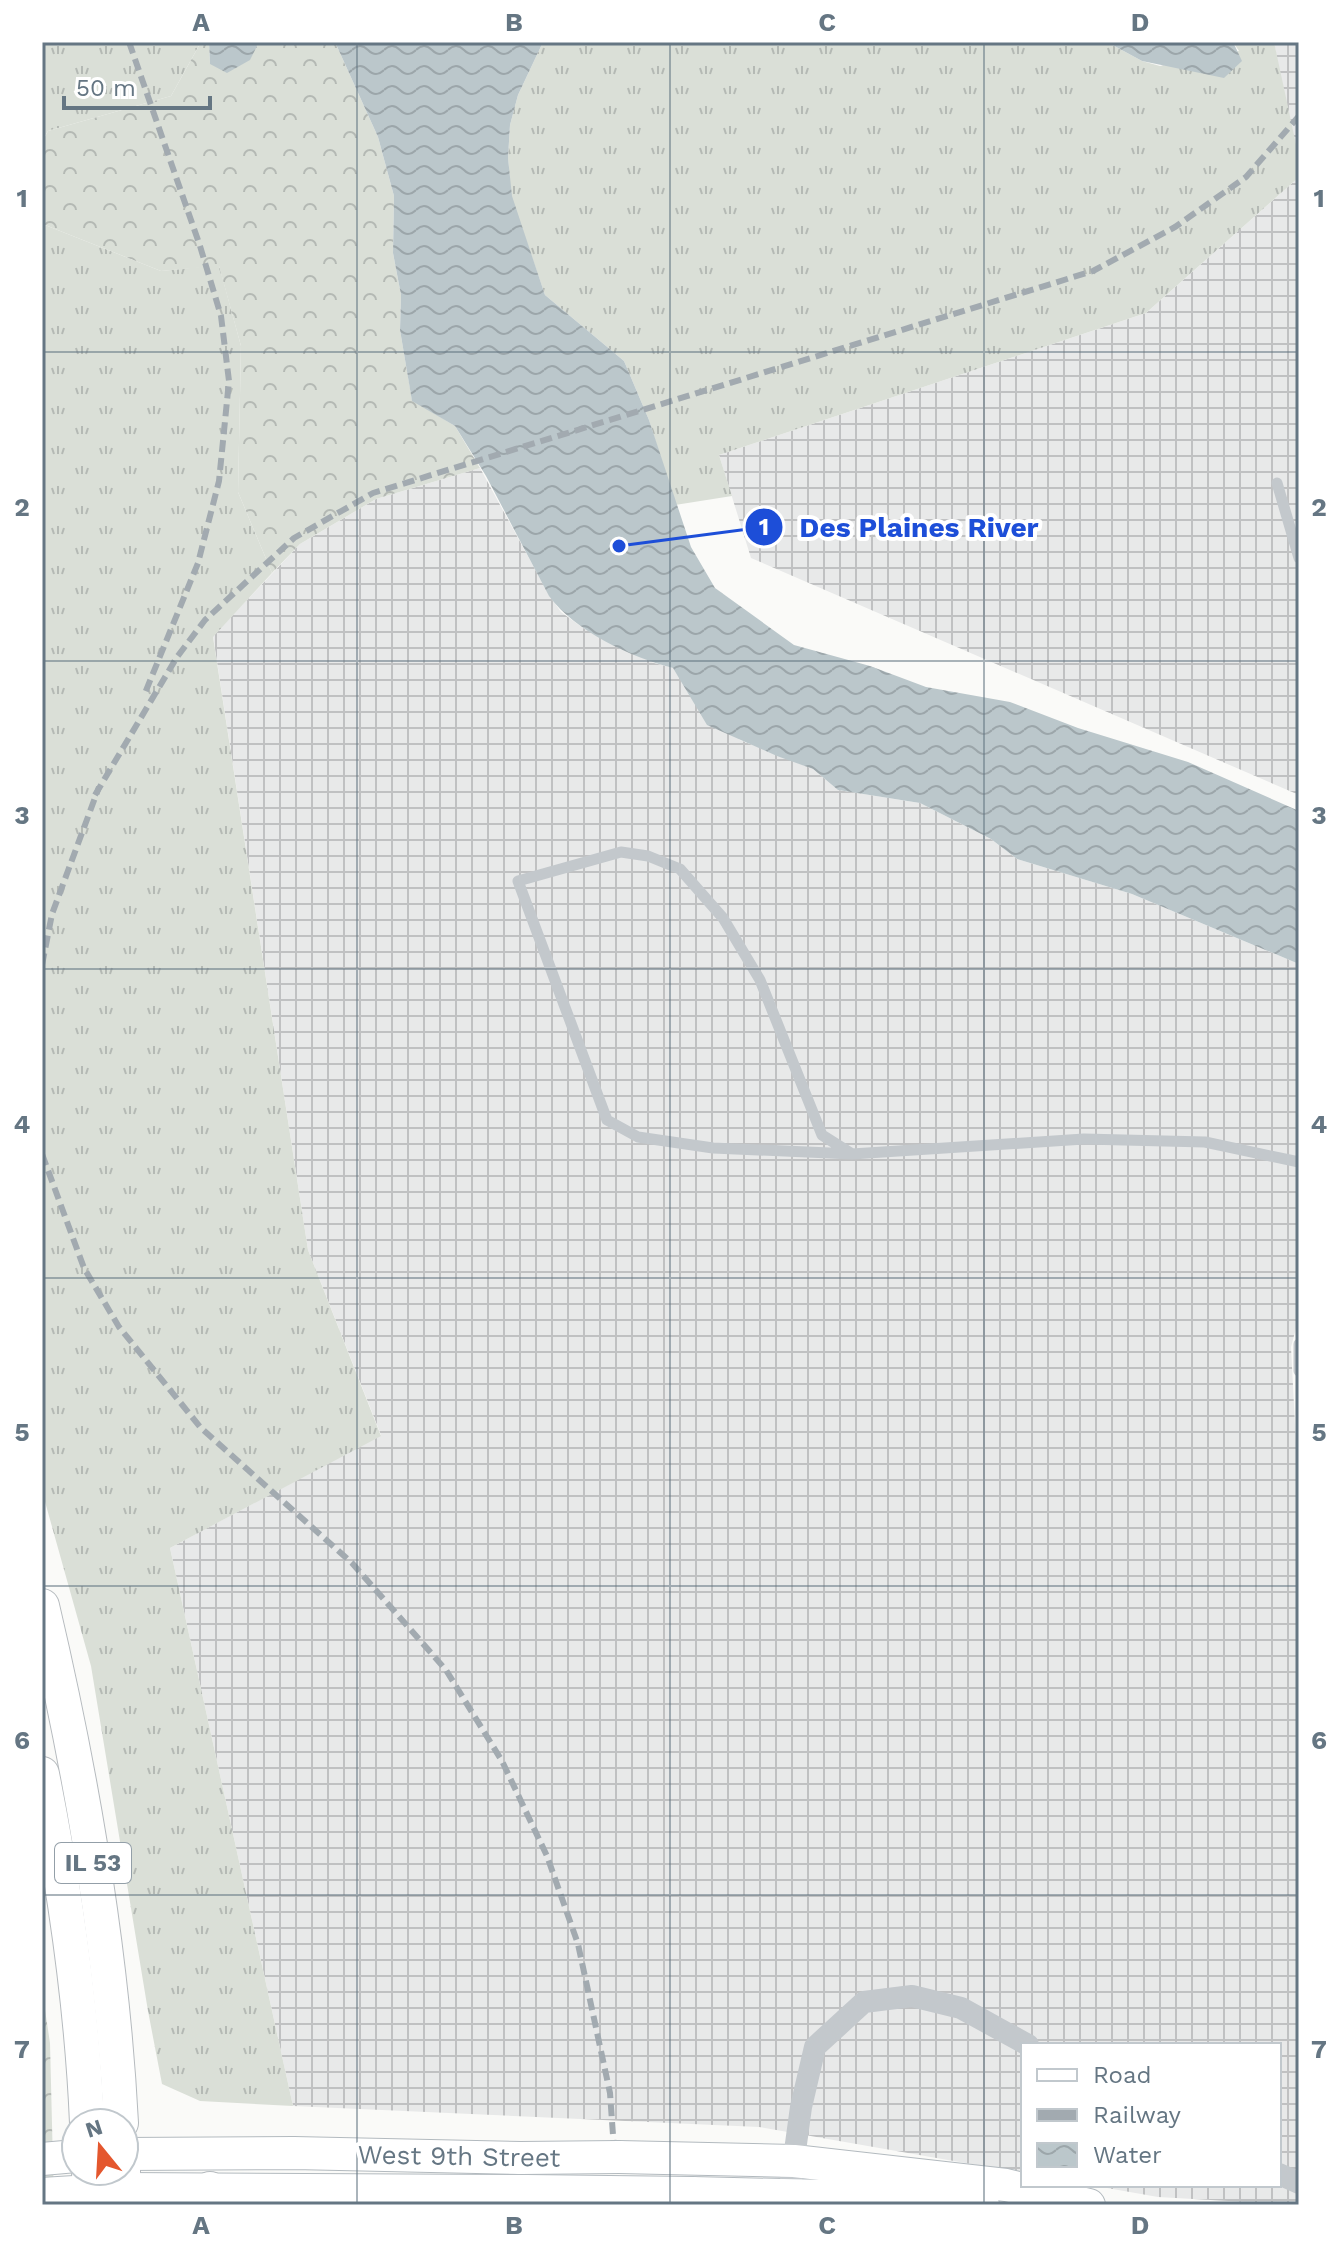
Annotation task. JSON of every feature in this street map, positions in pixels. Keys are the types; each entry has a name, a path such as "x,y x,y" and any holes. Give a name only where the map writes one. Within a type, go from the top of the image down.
{"main road":[{"name":"IL 53","path":"42,1606 75,1755 99,1898 116,2038 120,2107"},
{"name":"IL 53","path":"42,1774 77,1993 86,2107"},
{"name":"West 9th Street","path":"140,2154 521,2158 687,2156 794,2161 1006,2185 1089,2205"},
{"name":"West 9th Street","path":"42,2194 124,2188 198,2197 526,2191 789,2195 983,2205"}],"street":[{"path":"789,2195 801,2107 815,2047 864,2002 912,1996 961,2008 1024,2043"}],"lane":[{"path":"1277,483 1299,558"},
{"path":"852,1154 822,1135 760,980 723,918 680,869 648,856 621,852 518,881 607,1120 638,1137 698,1146 852,1154 1084,1139 1205,1142 1299,1162"},
{"path":"1299,1344 1299,1371"}],"shaded area":[{"path":"1274,42 1299,42 1299,158 1280,76"},
{"path":"1299,177 1299,795 751,558 719,455 1146,313"},
{"path":"480,468 561,612 583,628 654,663 673,668 686,687 740,740 813,769 838,790 920,803 991,839 1017,859 1132,894 1299,964 1299,1317 1291,1347 1299,1502 1299,2205 1158,2197 1101,2187 1281,2187 1281,2043 1021,2043 1021,2173 759,2127 293,2106 170,1548 381,1435 308,1250 213,636 300,544 376,499"}],"green space":[{"path":"42,42 201,42 171,96 48,131 42,141"},
{"path":"201,42 209,42 210,64 257,46 256,42 335,42 378,137 394,196 393,253 401,295 400,330 412,400 455,426 480,468 376,499 300,544 272,573 238,492 241,346 219,266 161,271 45,225 42,221 42,142 48,131 171,96"},
{"path":"543,42 1107,42 1142,61 1160,66 1239,51 1233,42 1274,42 1299,158 1299,177 1146,313 719,455 732,496 675,505 649,420 624,361 545,295 511,196 508,158 510,125 518,95"},
{"path":"42,221 45,225 161,271 219,265 241,346 238,492 272,573 213,637 308,1250 381,1436 170,1548 293,2106 200,2101 162,2084 91,1666 42,1491"},
{"path":"42,1990 50,2043 54,2205 42,2205"}],"water":[{"path":"209,42 256,42 257,46 250,60 227,73 210,64"},
{"path":"335,42 543,42 518,95 510,125 508,158 512,196 545,295 624,361 649,420 691,547 715,588 794,645 870,666 926,687 1010,702 1078,728 1188,762 1299,811 1299,964 1132,894 1017,859 991,839 920,803 838,790 813,769 707,725 673,668 622,650 588,631 560,609 549,596 486,476 455,426 412,401 400,330 401,295 393,253 394,196 378,137"},
{"path":"1107,42 1233,42 1242,61 1224,78 1142,61"}],"railway":[{"path":"129,42 221,316 229,381 219,481 198,563 145,693"},
{"path":"95,795 177,657 205,620 294,538 373,493 1093,271 1175,227 1246,177 1299,116"},
{"path":"42,965 52,914 99,787"},
{"path":"42,1154 84,1268 119,1327 201,1428 352,1563 446,1670 502,1761 547,1856 578,1944 610,2093 618,2205"}],"place":[{"name":"Des Plaines River","path":"619,546"}]}
